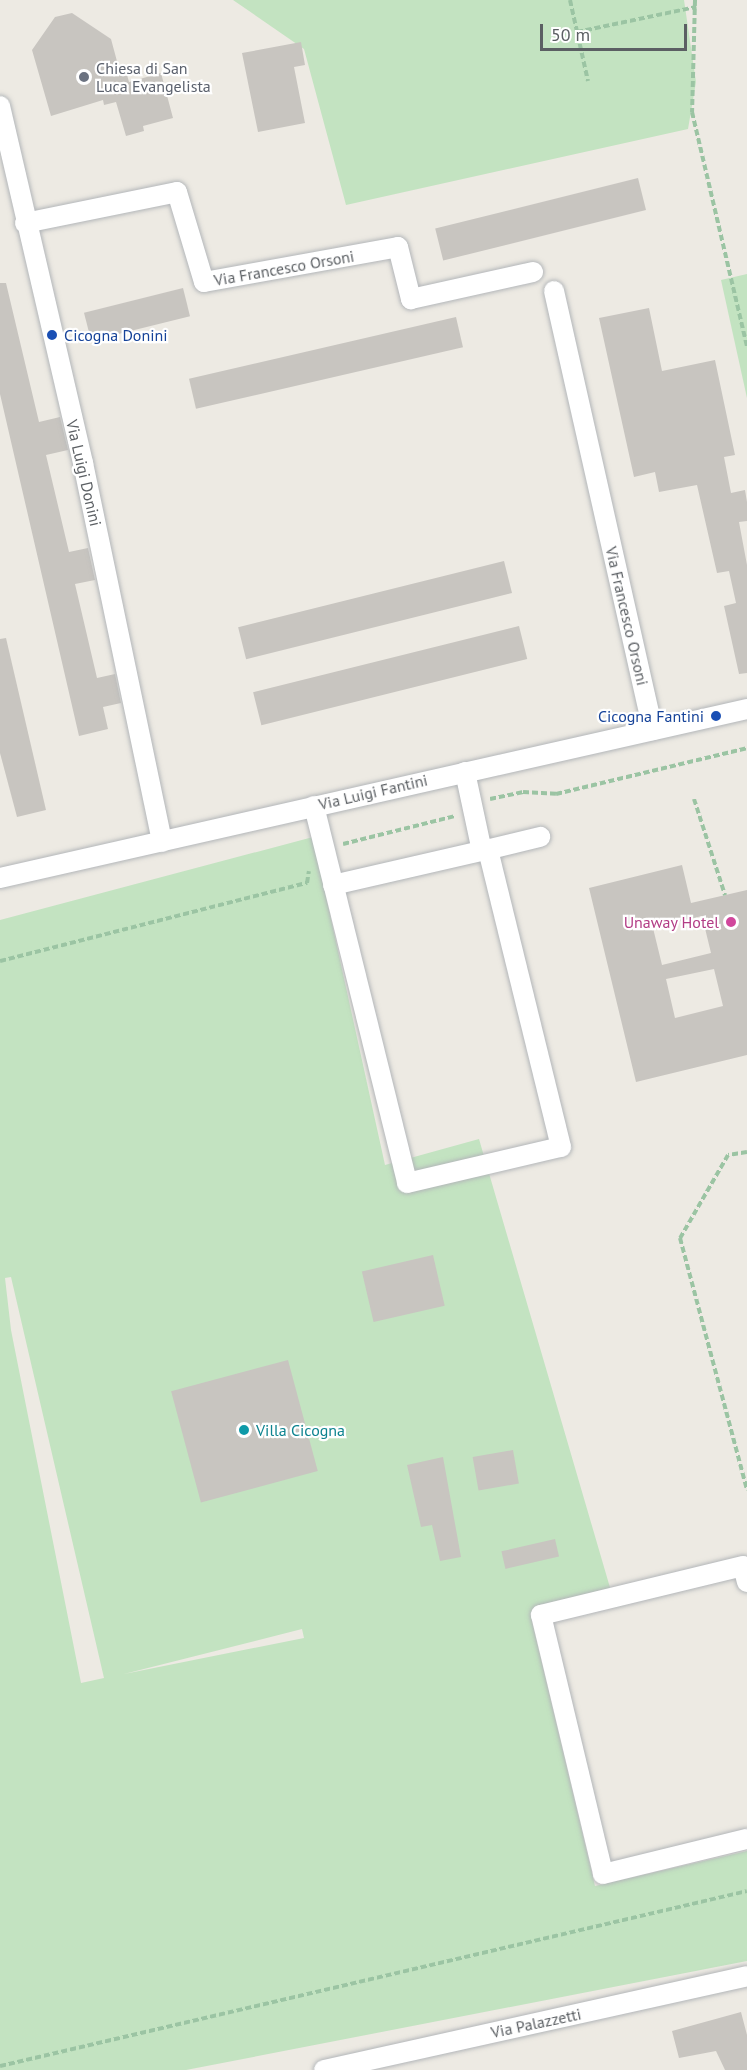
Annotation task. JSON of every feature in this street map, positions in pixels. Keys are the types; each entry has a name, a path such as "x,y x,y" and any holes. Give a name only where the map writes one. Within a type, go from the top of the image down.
{"street":[{"name":"Via Luigi Donini","path":"0,106 25,223 83,463 162,842"},
{"name":"Via Francesco Orsoni","path":"25,223 177,192 204,282 398,247 411,299 533,272"},
{"name":"Via Francesco Orsoni","path":"554,291 653,730"},
{"name":"Via Luigi Fantini","path":"0,878 747,709"},
{"path":"314,806 407,1183 561,1147 465,772"},
{"path":"333,885 540,837"},
{"path":"747,1582 743,1566 541,1615 603,1874 747,1839"},
{"name":"Via Palazzetti","path":"324,2070 747,1976"}],"path":[{"path":"570,0 588,81"},
{"path":"695,0 697,7 692,112 747,347"},
{"path":"577,32 697,7"},
{"path":"0,961 307,883 309,858 325,850 454,817 462,807 472,804 523,792 556,794 747,748"},
{"path":"694,799 725,895"},
{"path":"747,1152 728,1155 680,1238 747,1490"},
{"path":"0,2066 747,1891"}],"green space":[{"path":"233,0 684,0 696,82 688,129 346,205 304,49"},
{"path":"747,274 747,398 721,280"},
{"path":"313,837 385,1165 479,1139 611,1591 530,1613 595,1886 747,1851 747,1961 186,2070 0,2070 0,920","holes":["11,1277 104,1678 81,1683 11,1330 5,1278","302,1629 304,1638 124,1674"]}],"building":[{"name":"Chiesa di San Luca Evangelista","path":"72,13 111,39 118,65 124,64 129,82 161,73 173,118 143,126 144,131 126,136 116,102 104,105 103,100 51,116 32,50 55,17"},
{"path":"301,42 305,65 294,67 305,123 258,132 242,53"},
{"path":"638,178 646,210 443,261 435,229"},
{"path":"0,283 6,283 39,422 60,417 68,450 46,455 69,552 88,548 95,580 75,584 97,678 115,674 121,703 103,707 108,729 79,736 0,394"},
{"path":"183,288 190,316 91,341 84,313"},
{"path":"649,308 662,371 715,360 735,455 724,457 731,493 745,490 747,502 747,521 739,522 747,565 747,673 739,674 724,606 736,603 729,571 717,573 697,485 659,492 655,472 634,477 599,318"},
{"path":"456,317 463,347 196,409 189,379"},
{"path":"504,561 512,593 246,659 238,627"},
{"path":"519,626 527,659 261,725 253,692"},
{"path":"6,638 46,810 17,817 0,753 0,639"},
{"path":"682,865 691,903 747,890 747,1055 636,1082 589,888","holes":["702,916 711,953 662,965 653,928","714,969 723,1006 675,1018 666,979"]},
{"path":"433,1255 445,1306 374,1322 362,1271"},
{"name":"Villa Cicogna","path":"288,1360 318,1471 201,1502 171,1391"},
{"path":"513,1450 519,1483 479,1491 473,1457"},
{"path":"443,1457 461,1557 440,1561 432,1525 421,1527 407,1465"},
{"path":"555,1539 559,1557 505,1569 501,1551"},
{"path":"741,2012 747,2035 747,2070 725,2070 716,2051 679,2058 672,2031"}],"place":[{"name":"Chiesa di San Luca Evangelista","path":"84,77"},
{"name":"Cicogna Donini","path":"52,335"},
{"name":"Cicogna Fantini","path":"716,716"},
{"name":"Unaway Hotel","path":"731,922"},
{"name":"Villa Cicogna","path":"244,1430"}]}
